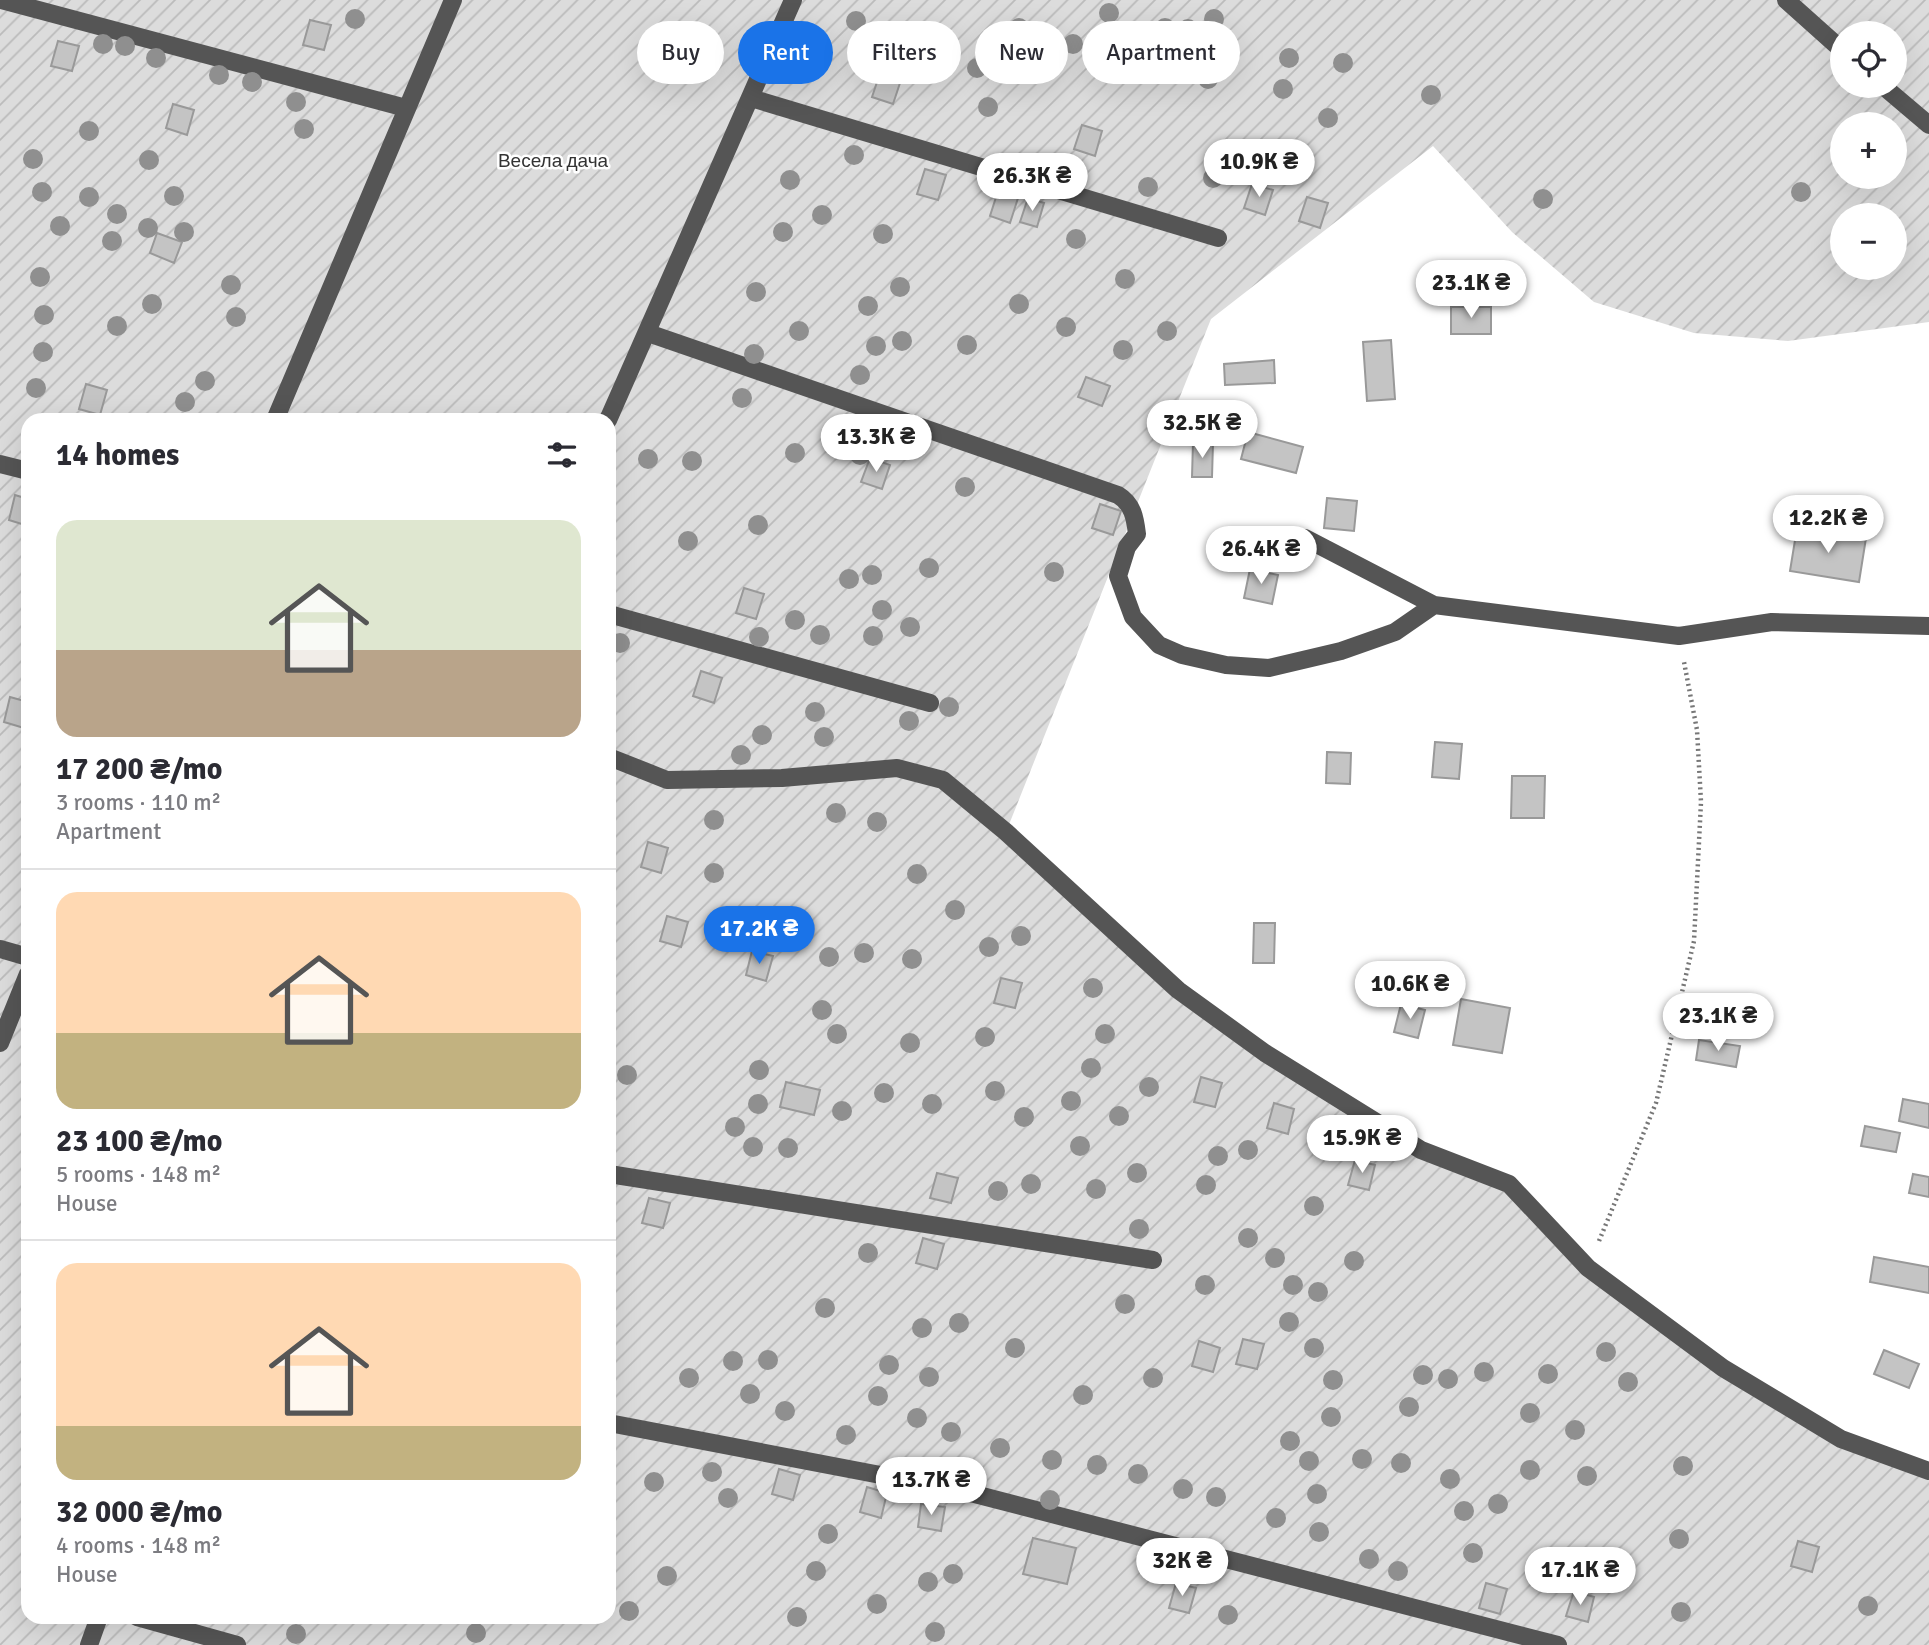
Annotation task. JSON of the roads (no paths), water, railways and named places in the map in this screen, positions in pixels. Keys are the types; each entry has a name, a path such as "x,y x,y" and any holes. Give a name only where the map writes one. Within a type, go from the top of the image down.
{"street":[{"path":"1,0 406,108"},
{"path":"278,413 453,0"},
{"path":"611,413 793,0"},
{"path":"1786,0 1830,39"},
{"path":"751,97 1218,238"},
{"path":"1897,98 1929,125"},
{"path":"648,332 1118,495 1126,500 1135,516 1137,534 1127,547 1118,576 1133,617 1159,645 1182,655 1226,665 1269,668 1341,651 1395,632 1434,605"},
{"path":"0,464 21,469"},
{"path":"1305,538 1434,605 1679,636 1772,622 1929,626"},
{"path":"616,616 930,703"},
{"path":"616,760 667,780 782,778 897,768 943,780 1006,832 1178,990 1265,1053 1421,1150 1509,1184 1588,1268 1723,1368 1841,1439 1929,1471"},
{"path":"0,949 21,955"},
{"path":"0,1043 21,991"},
{"path":"616,1175 1153,1259"},
{"path":"616,1424 959,1490 1558,1645"},
{"path":"89,1645 96,1624"},
{"path":"162,1624 237,1645"}],"park label":[{"name":"Весела дача","path":"553,160"}]}
